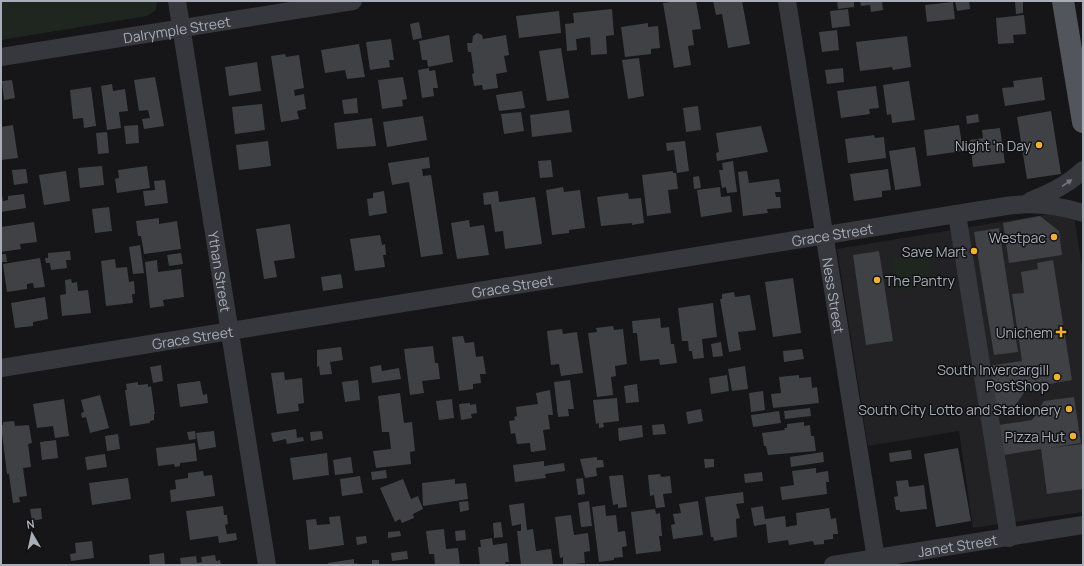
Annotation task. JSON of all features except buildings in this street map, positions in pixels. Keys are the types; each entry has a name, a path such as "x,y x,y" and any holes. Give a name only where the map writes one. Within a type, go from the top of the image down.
{"main road":[{"path":"1063,1 1083,122"}],"street":[{"name":"Ythan Street","path":"177,1 267,565"},
{"name":"Dalrymple Street","path":"1,57 353,1"},
{"name":"Ness Street","path":"787,1 877,562"},
{"name":"Grace Street","path":"1024,204 1055,191 1074,179 1083,170"},
{"name":"Grace Street","path":"1,368 1024,204 1055,205 1083,213"},
{"path":"957,214 1009,538"},
{"name":"Janet Street","path":"832,565 877,562 1083,525"}],"shaded area":[{"path":"1,1 157,1 156,10 147,16 1,40"},
{"path":"1073,210 1083,272 1083,512 973,528 959,431 868,446 837,249"},
{"path":"929,253 934,285 897,291 892,258"}],"place":[{"name":"Night 'n Day","path":"1039,145"},
{"name":"Westpac","path":"1054,237"},
{"name":"Save Mart","path":"974,251"},
{"name":"The Pantry","path":"877,280"},
{"name":"Unichem","path":"1061,332"},
{"name":"South Invercargill PostShop","path":"1057,377"},
{"name":"South City Lotto and Stationery","path":"1069,409"},
{"name":"Pizza Hut","path":"1073,436"}]}
